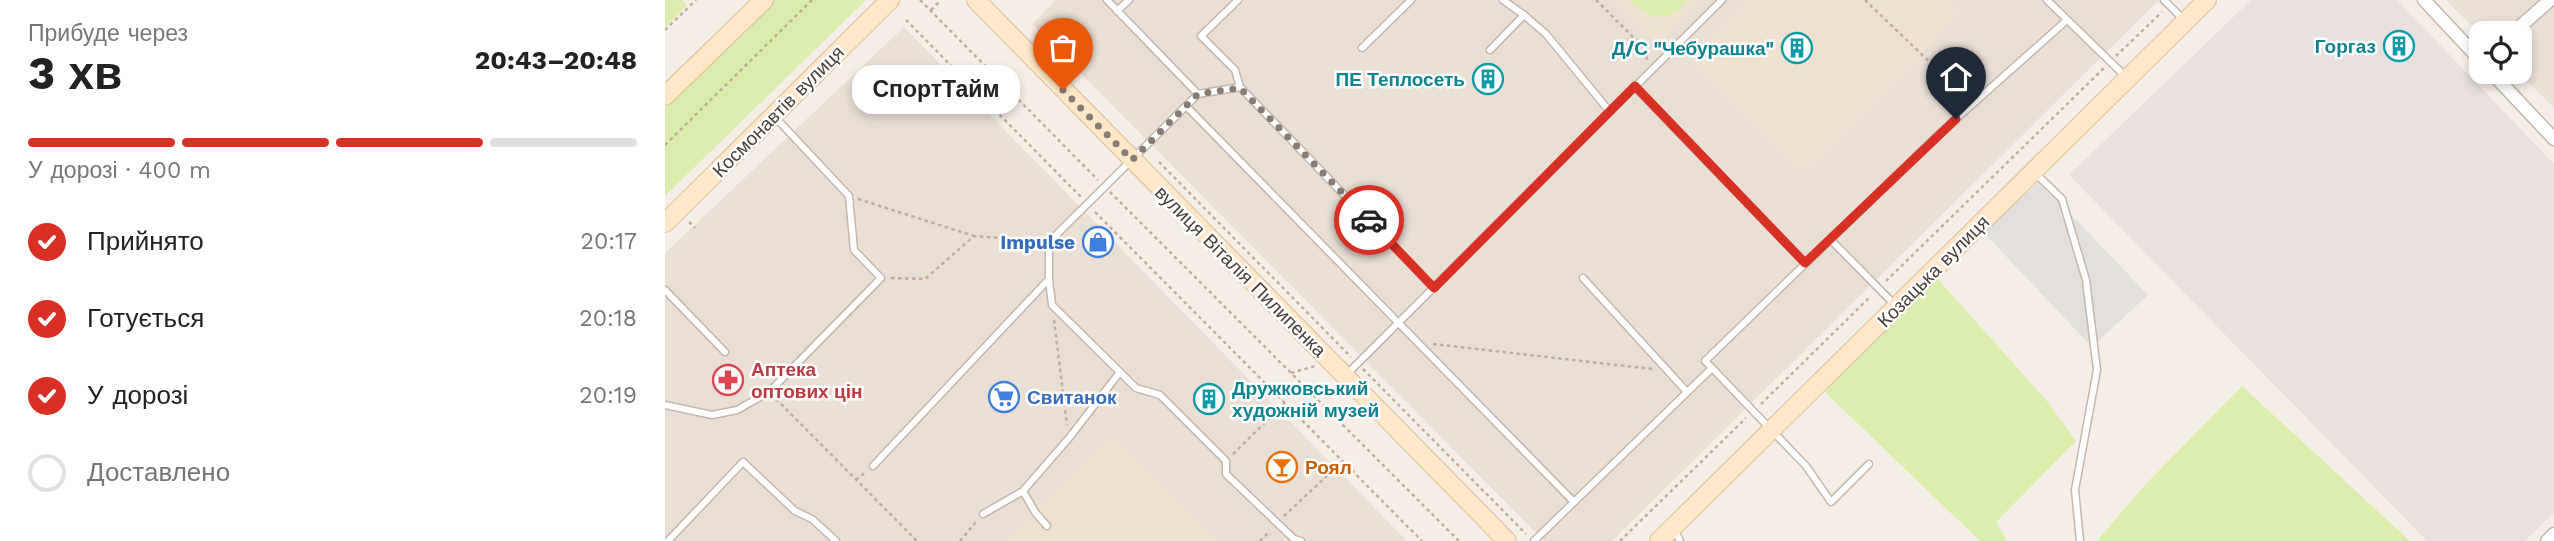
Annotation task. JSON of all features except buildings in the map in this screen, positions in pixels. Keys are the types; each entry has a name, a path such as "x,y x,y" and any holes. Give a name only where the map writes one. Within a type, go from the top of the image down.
{"street":[{"path":"665,96 764,0"},
{"name":"Космонавтів вулиця","path":"665,223 890,0"},
{"name":"вулиця Віталія Пилипенка","path":"976,0 1138,154 1330,361 1352,370 1507,541"},
{"name":"Козацька вулиця","path":"1659,541 1676,534 1773,430 2207,0"},
{"path":"2424,0 2469,48"},
{"path":"2526,21 2550,0"},
{"path":"2502,84 2554,139"},
{"path":"2547,541 2554,534"}],"lane":[{"path":"1107,0 1198,94"},
{"path":"1117,11 1129,0"},
{"path":"1238,0 1201,36 1234,70 1240,88 1434,288"},
{"path":"1398,0 1404,6"},
{"path":"1362,48 1411,0"},
{"path":"1503,0 1546,34 1610,112"},
{"path":"1352,370 1722,0"},
{"path":"2047,0 2127,79"},
{"path":"2167,2 2185,22"},
{"path":"1490,50 1524,15"},
{"path":"1869,464 1831,502 1806,466 1705,361 1973,104 2067,20"},
{"path":"1635,86 1805,263"},
{"path":"1240,88 1198,94 1048,242 1048,279 1052,305 1136,388 1160,395 1226,461 1226,474 1294,539 1301,541"},
{"path":"1186,106 1574,502"},
{"path":"665,405 712,415 737,410 769,392 881,278 853,250 849,196 774,115"},
{"path":"2033,172 2062,199 2086,280 2097,370 2075,490 2080,541"},
{"path":"1830,239 1897,307"},
{"path":"1583,278 1687,392"},
{"path":"873,466 1048,279"},
{"path":"665,290 725,352"},
{"path":"1534,541 1711,368"},
{"path":"983,514 1023,491 1069,438 1120,372"},
{"path":"668,541 743,462 795,511 812,519 836,541"},
{"path":"1023,491 1047,526"}],"path":[{"path":"665,30 696,0"},
{"path":"665,145 812,0"},
{"path":"920,0 1459,541"},
{"path":"930,11 941,0"},
{"path":"1596,0 1646,50 1648,73"},
{"path":"1865,0 1973,104"},
{"path":"1620,541 2111,62 2167,2"},
{"path":"906,20 1422,541"},
{"path":"1138,154 1349,355 1352,370 1534,541"},
{"path":"849,196 974,236 1048,242"},
{"path":"881,278 925,279 974,236"},
{"path":"1052,305 1069,438"},
{"path":"1417,343 1669,371"},
{"path":"1291,373 1349,355"},
{"path":"769,392 917,541"},
{"path":"1226,461 1285,403"},
{"path":"1260,541 1343,461"},
{"path":"960,541 983,514"}],"shaded area":[{"path":"1056,0 2159,0 1612,541 1544,541 1032,24"},
{"path":"1616,0 1702,0 1659,43"},
{"path":"1752,0 1947,0 1961,13 1805,172 1692,62"},
{"path":"2251,0 2397,0 2469,75 2469,84 2477,84 2554,164 2554,513 2525,541 2427,541 2069,175"},
{"path":"2446,0 2554,0 2554,108 2530,84 2532,21 2469,23"},
{"path":"904,27 1407,541 665,541 665,253"},
{"path":"2039,181 2148,295 2092,347 1984,233"},
{"path":"1112,435 1218,541 1006,541"}],"green space":[{"path":"665,0 682,0 687,5 665,28"},
{"path":"775,0 866,0 665,196 665,108"},
{"path":"1629,0 1687,0 1673,14 1659,17 1644,12"},
{"path":"1937,278 2047,401 2076,441 1996,522 2007,541 1980,541 1825,392"},
{"path":"2242,386 2410,541 2097,541 2144,486"}],"way so far":[{"path":"1063,90 1132,160 1198,94 1240,88 1369,220"}],"place":[{"name":"Горгаз","path":"2399,46"},
{"name":"Д/С \"Чебурашка\"","path":"1797,48"},
{"name":"ПЕ Теплосеть","path":"1488,79"},
{"name":"СпортТайм","path":"1063,90"},
{"name":"Impulse","path":"1098,242"},
{"name":"Аптека оптових цін","path":"728,380"},
{"name":"Свитанок","path":"1004,397"},
{"name":"Дружковський художній музей","path":"1209,399"},
{"name":"Роял","path":"1282,467"}],"route":[{"path":"1369,220 1434,288 1635,86 1805,263 1956,119"}]}
